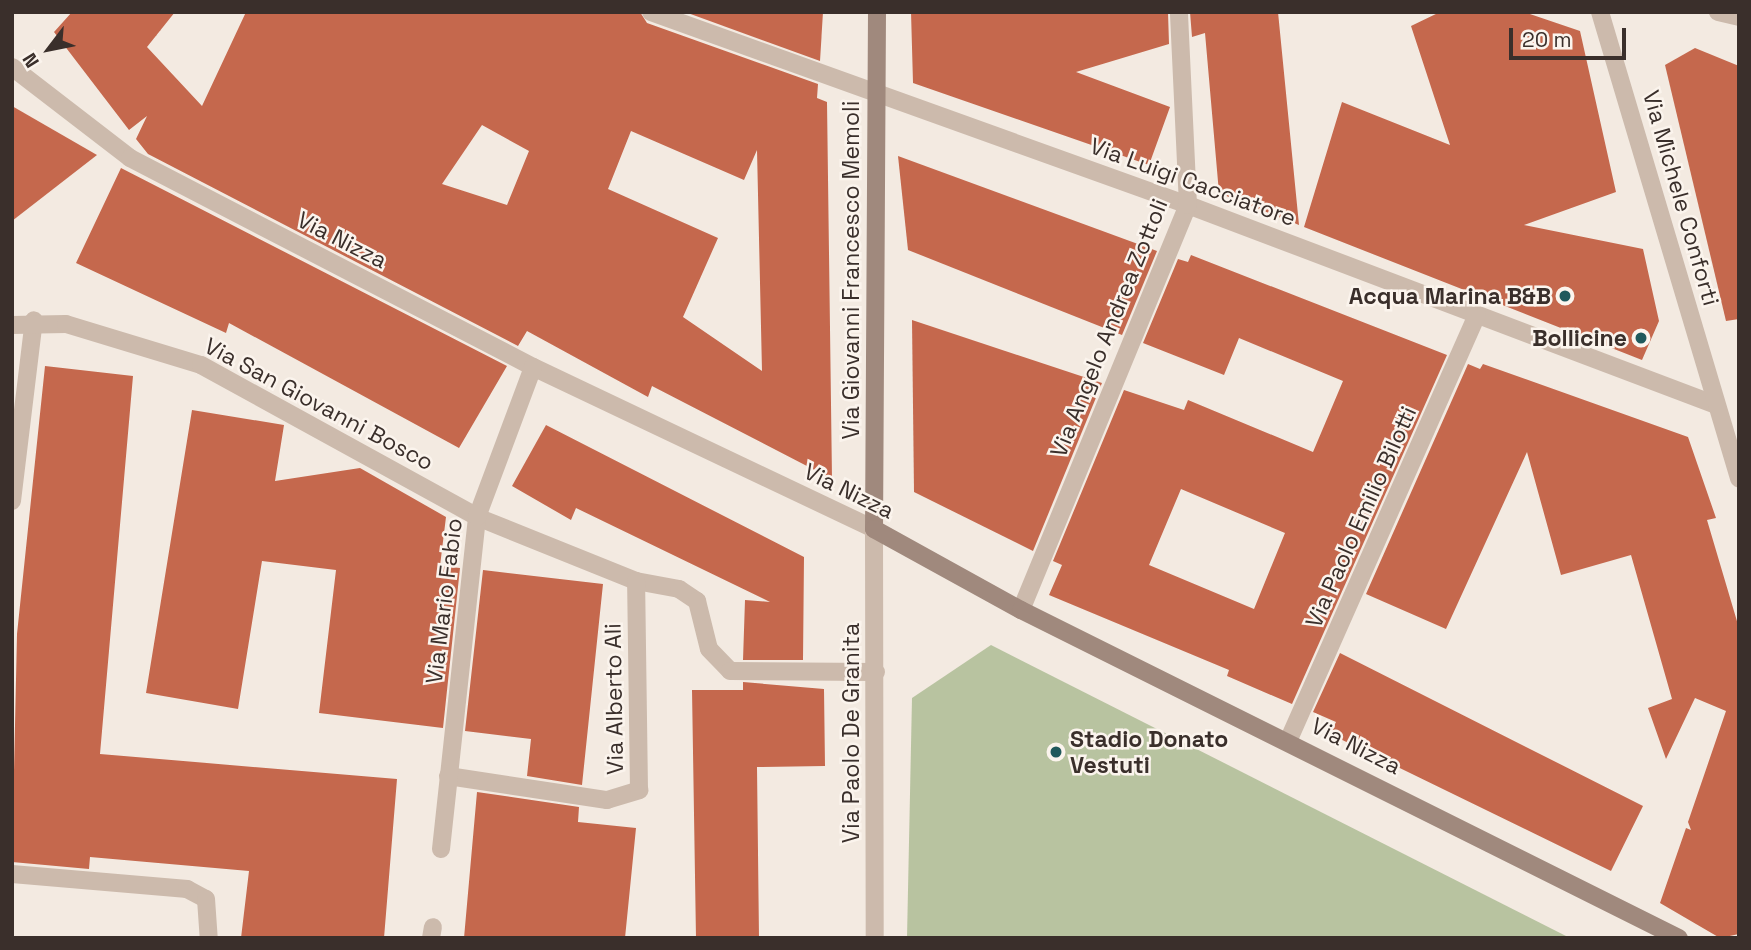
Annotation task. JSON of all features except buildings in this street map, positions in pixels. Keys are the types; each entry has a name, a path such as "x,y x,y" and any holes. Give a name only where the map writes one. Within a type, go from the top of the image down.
{"main road":[{"name":"Via Giovanni Francesco Memoli","path":"874,528 877,12"},
{"name":"Via Nizza","path":"874,528 1021,610 1289,739 1679,938"}],"street":[{"name":"Via Luigi Cacciatore","path":"651,12 877,97 1188,205 1716,405"},
{"name":"Via Angelo Andrea Zottoli","path":"1021,610 1188,205 1179,12"},
{"name":"Via Michele Conforti","path":"1600,12 1716,405 1736,456 1739,479"},
{"path":"1718,12 1739,17"},
{"name":"Via Nizza","path":"12,67 130,158 533,367 874,528"},
{"name":"Via Paolo Emilio Bilotti","path":"1289,739 1477,315"},
{"path":"12,502 34,320"},
{"name":"Via San Giovanni Bosco","path":"12,325 34,320 119,337 201,365 477,517"},
{"name":"Via Mario Fabio","path":"441,849 477,517 533,367"},
{"path":"477,517 636,581 679,589 697,601 709,649 730,671 876,672"},
{"name":"Via Paolo De Granita","path":"874,528 875,938"},
{"name":"Via Alberto Ali","path":"448,776 607,800 639,790 636,581"},
{"path":"12,874 187,889 206,899 211,917 209,938"}],"green space":[{"name":"Stadio Donato Vestuti","path":"991,645 1570,938 907,938 912,698"}],"place":[{"name":"Acqua Marina B&B","path":"1565,296"},
{"name":"Bollicine","path":"1641,338"},
{"name":"Stadio Donato Vestuti","path":"1056,752"}]}
